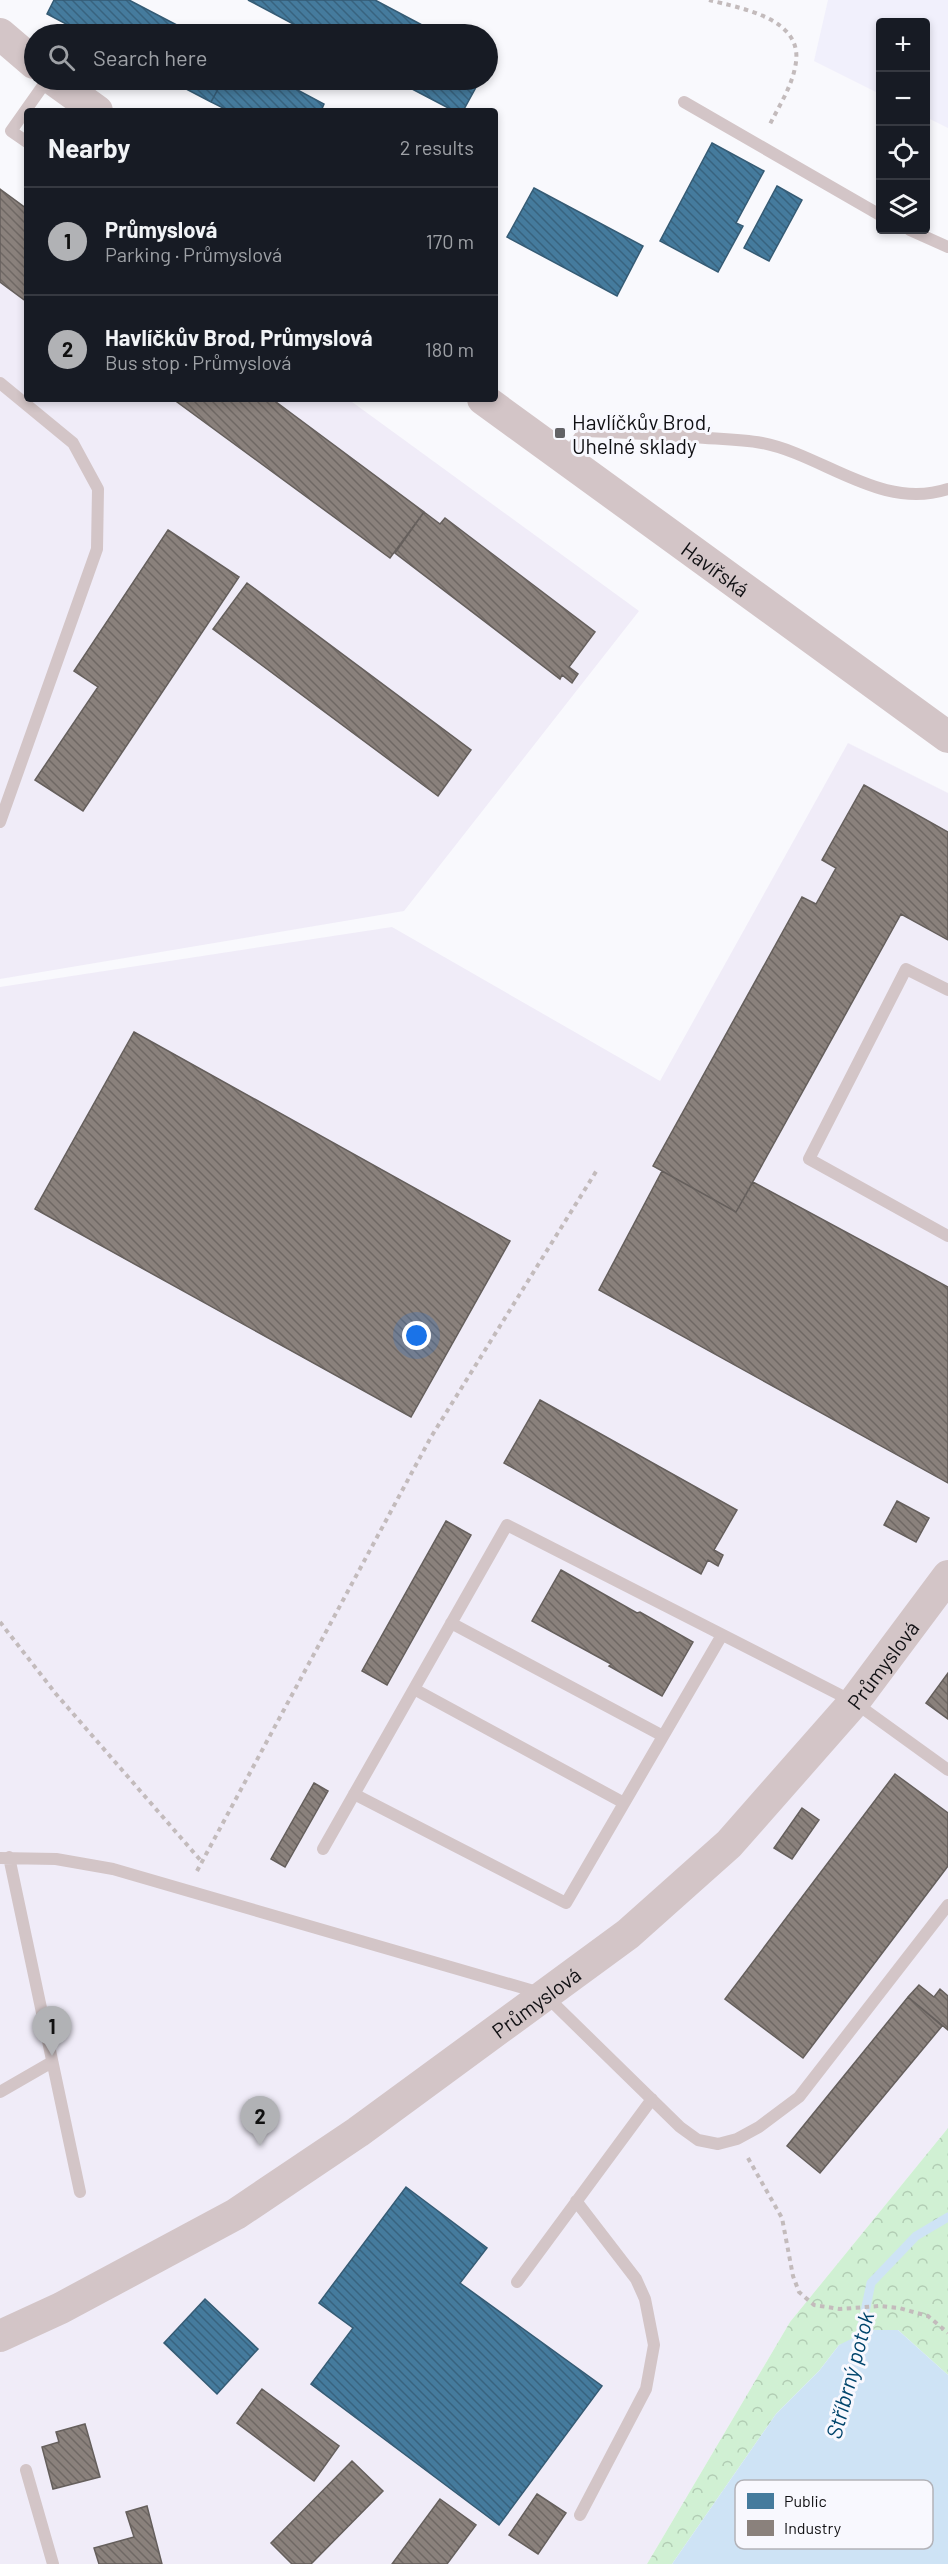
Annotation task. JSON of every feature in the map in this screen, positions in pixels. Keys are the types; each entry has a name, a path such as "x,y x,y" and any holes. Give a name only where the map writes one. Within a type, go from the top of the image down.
{"street":[{"path":"0,34 24,54"},
{"path":"68,90 93,108"},
{"name":"Havířská","path":"487,402 948,737"},
{"name":"Průmyslová","path":"0,2336 61,2308 236,2214 358,2132 628,1934 729,1844 854,1702 948,1576"}],"lane":[{"path":"27,108 40,90"},
{"path":"684,102 876,213"},
{"path":"24,113 11,131 24,140"},
{"path":"919,234 948,247"},
{"path":"0,383 73,444 98,489 97,549 0,822"},
{"path":"565,459 584,431 731,440 762,443 789,451 870,487 935,494 948,489"},
{"path":"948,990 906,969 809,1159 948,1236"},
{"path":"323,1849 507,1525 854,1702 948,1770"},
{"path":"451,1623 663,1736"},
{"path":"354,1794 566,1903 722,1635"},
{"path":"414,1689 624,1803"},
{"path":"80,2192 5,1857 83,1863 112,1869 544,1994 680,2127 698,2140 718,2144 737,2139 759,2127 799,2097 948,1905"},
{"path":"0,2092 52,2062"},
{"path":"517,2282 652,2099"},
{"path":"576,2201 636,2279 645,2299 654,2344 646,2389 580,2515"},
{"path":"26,2470 53,2564"}],"path":[{"path":"709,0 766,18 785,28 794,44 797,60 789,87 759,145"},
{"path":"187,1890 431,1437 597,1170"},
{"path":"0,1622 56,1694 202,1862"},
{"path":"737,2139 782,2218 793,2277 800,2292 814,2305 840,2309 879,2306 900,2308 928,2316 948,2333"}],"shaded area":[{"path":"828,0 948,0 948,128 930,119 930,18 876,18 876,92 814,61"},
{"path":"0,189 24,207 24,402 352,402 639,611 404,911 0,979"},
{"path":"848,743 948,793 948,2128 790,2322 647,2564 0,2564 0,987 392,927 660,1081"}],"green space":[{"path":"948,2128 948,2375 898,2330 839,2345 819,2371 776,2414 672,2564 647,2564 790,2322"}],"water":[{"path":"869,2330 898,2330 948,2375 948,2564 672,2564 776,2414 819,2371 839,2345"}],"building: Public":[{"path":"54,0 129,0 175,24 66,24 47,14"},
{"path":"248,0 375,0 420,24 293,24"},
{"path":"188,90 218,90 211,102"},
{"path":"218,90 298,90 324,104 322,108 223,108 211,102"},
{"path":"414,90 475,90 465,108 448,108"},
{"path":"712,143 764,171 736,223 743,226 718,272 660,241"},
{"path":"777,186 802,200 769,261 744,248"},
{"path":"534,188 643,246 617,296 507,237"},
{"path":"406,2187 487,2248 460,2283 602,2386 499,2525 311,2384 353,2328 319,2303"},
{"path":"205,2299 258,2349 217,2394 164,2343"}],"building: Industry":[{"path":"0,189 24,207 24,300 0,282"},
{"path":"177,402 276,402 424,512 390,558"},
{"path":"424,512 440,524 445,518 595,632 569,667 578,674 572,683 562,675 560,679 395,553"},
{"path":"168,530 239,577 83,811 35,780 98,687 74,671"},
{"path":"247,583 471,750 438,796 213,629"},
{"path":"864,785 948,832 948,940 901,914 736,1212 653,1166 802,897 816,904 836,868 822,860"},
{"path":"134,1032 510,1241 411,1417 35,1209"},
{"path":"662,1171 736,1212 753,1182 948,1287 948,1483 599,1290"},
{"path":"540,1400 737,1510 714,1550 723,1555 718,1566 708,1560 701,1574 504,1463"},
{"path":"897,1501 929,1518 916,1542 884,1525"},
{"path":"446,1521 471,1535 387,1685 362,1671"},
{"path":"561,1570 693,1642 662,1696 609,1666 611,1664 532,1621"},
{"path":"948,1673 948,1719 926,1703"},
{"path":"895,1774 948,1813 948,1866 803,2058 725,1999"},
{"path":"314,1783 328,1791 285,1867 271,1859"},
{"path":"802,1808 819,1820 792,1859 774,1848"},
{"path":"919,1985 934,1997 940,1989 948,1996 948,2030 908,1997"},
{"path":"908,1997 942,2026 820,2173 787,2146"},
{"path":"262,2389 339,2446 314,2481 237,2423"},
{"path":"85,2424 100,2477 53,2489 42,2447 59,2442 56,2432"},
{"path":"352,2461 383,2491 311,2564 292,2564 271,2543"},
{"path":"537,2494 566,2513 538,2554 509,2535"},
{"path":"440,2499 476,2525 447,2564 392,2564"},
{"path":"147,2506 162,2564 99,2564 94,2548 134,2537 126,2512"}],"waterway":[{"name":"Stříbrný potok","path":"858,2345 871,2283 916,2236 948,2217"}],"place":[{"name":"Havlíčkův Brod, Uhelné sklady","path":"560,433"},
{"name":"Průmyslová","path":"52,2056"},
{"name":"Havlíčkův Brod, Průmyslová","path":"260,2146"}]}
